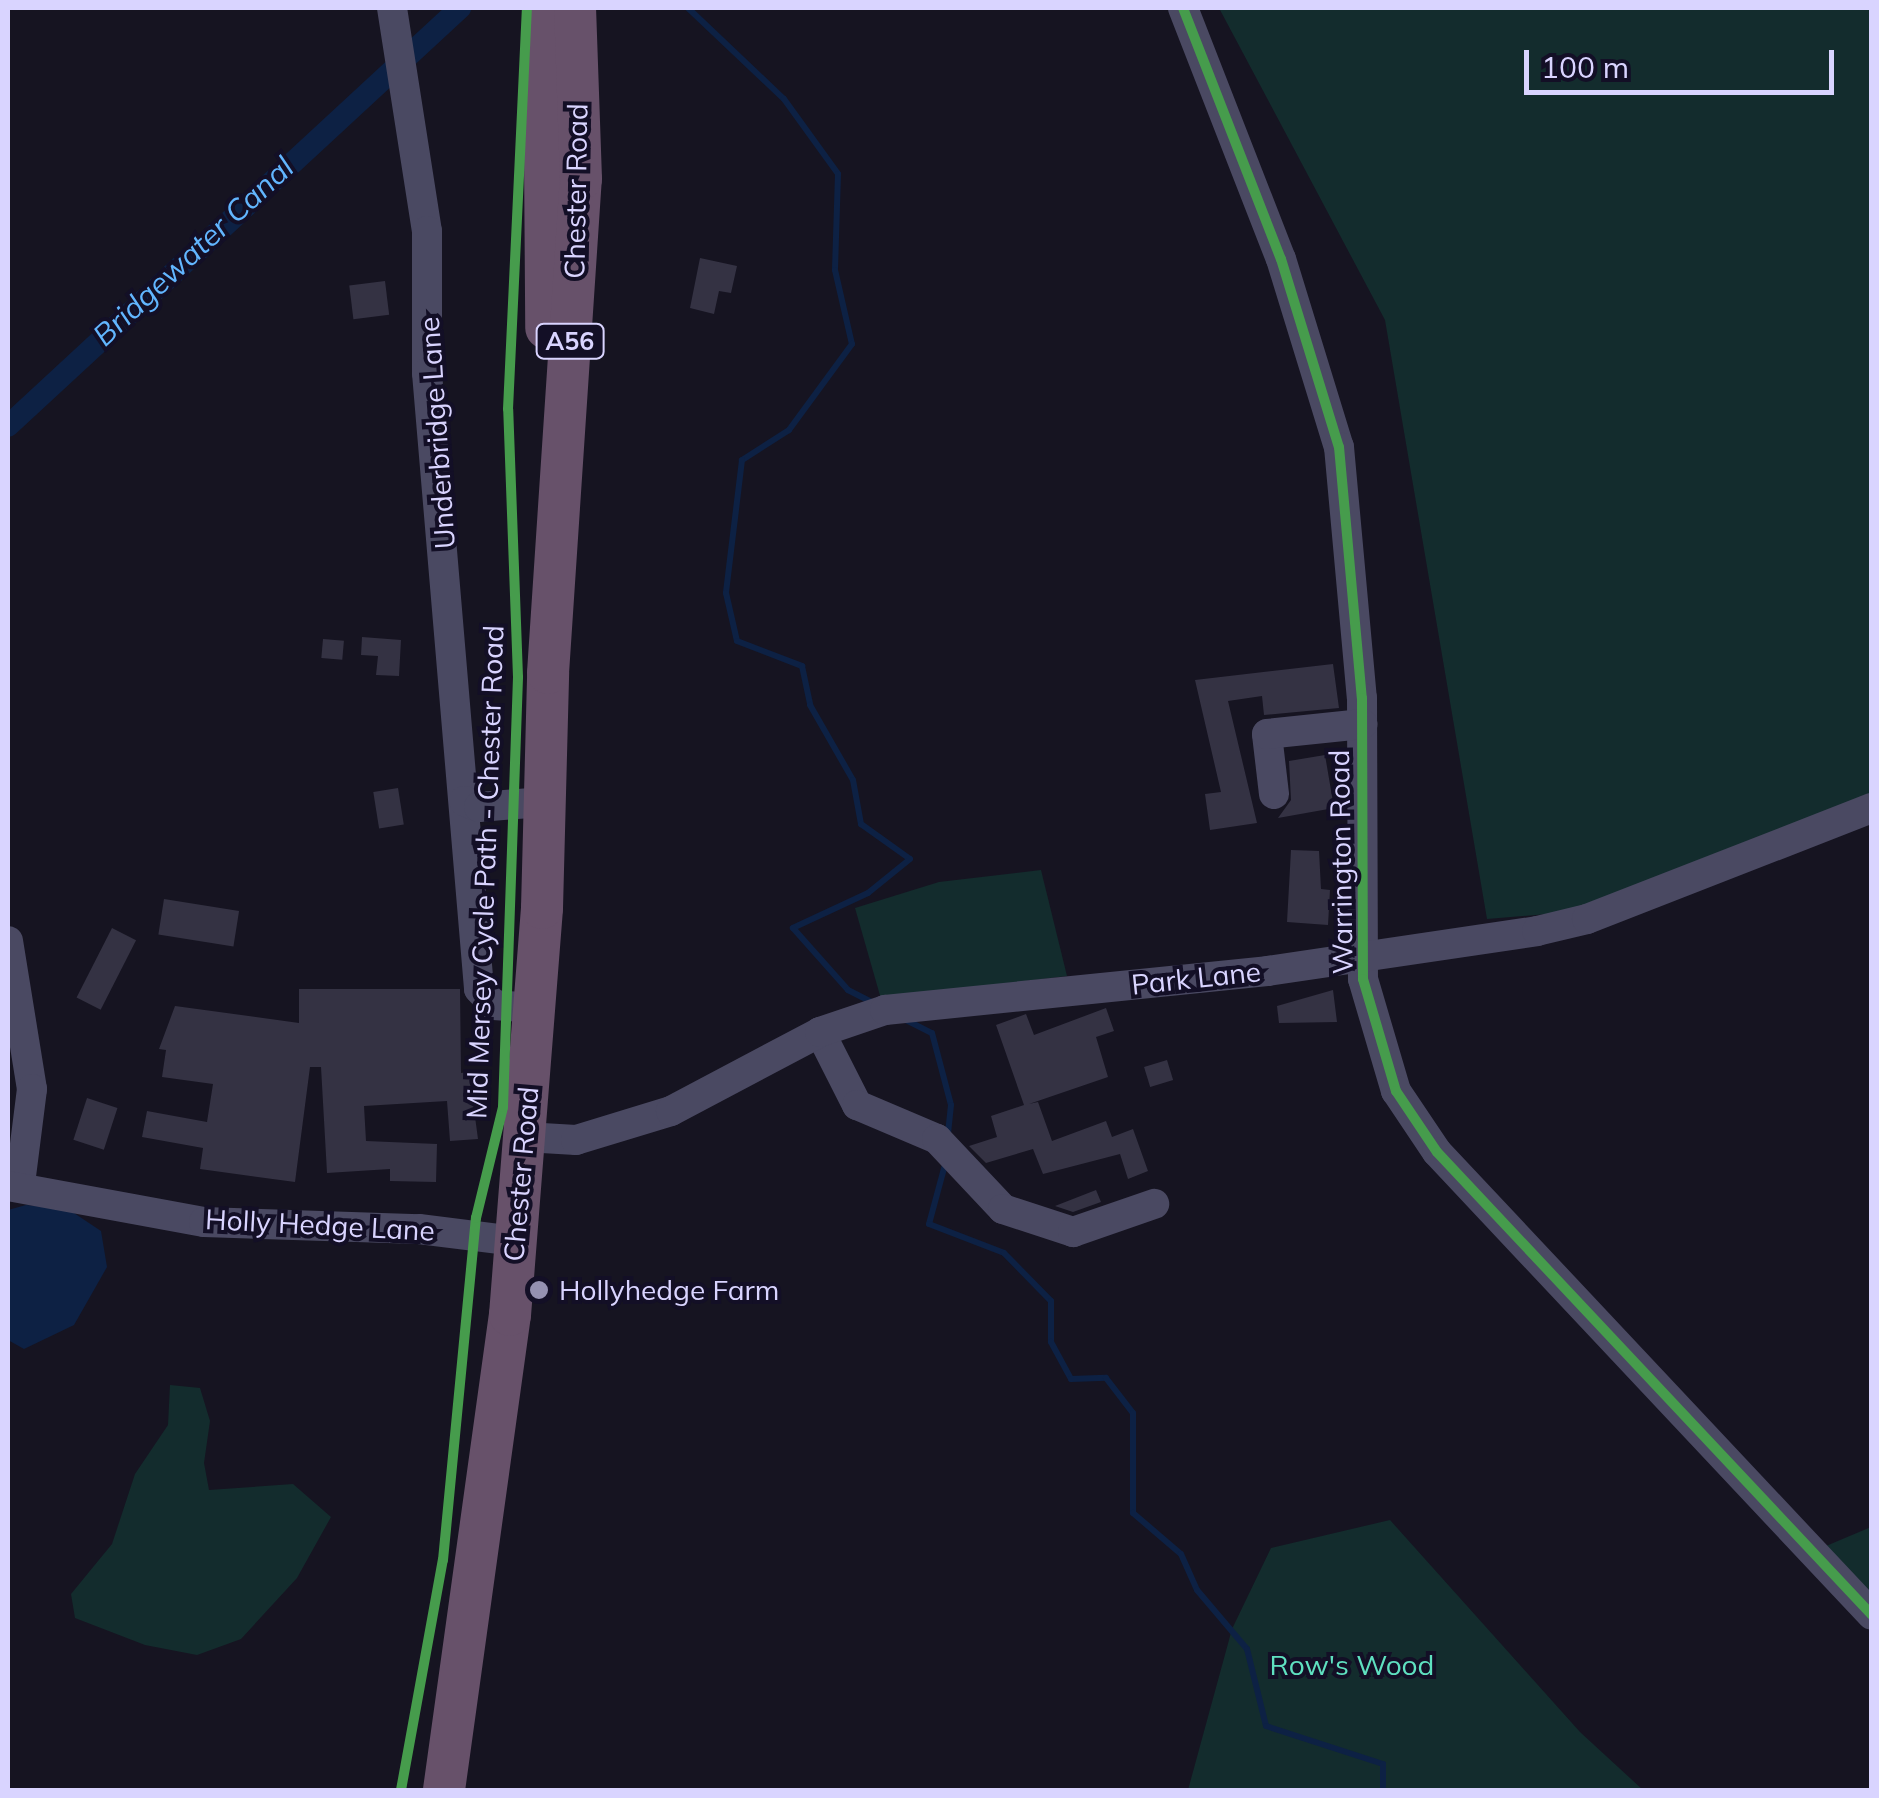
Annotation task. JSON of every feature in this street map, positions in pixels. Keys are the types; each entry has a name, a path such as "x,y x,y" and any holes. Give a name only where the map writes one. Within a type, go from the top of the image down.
{"highway":[{"name":"Chester Road","path":"544,8 548,673"},
{"name":"Chester Road","path":"444,1790 516,1241 534,1008 548,673 581,179 575,8"}],"street":[{"name":"Underbridge Lane","path":"392,8 410,91 427,231 427,373 479,989 494,1005 534,1008"},
{"name":"Warrington Road","path":"1183,8 1281,259 1339,448 1362,724 1363,953 1369,1010 1388,1070 1420,1132 1872,1616"},
{"path":"1274,794 1267,734 1362,724"},
{"path":"464,801 479,807 543,802"},
{"name":"Park Lane","path":"524,1137 576,1140 671,1112 820,1032 885,1010 1268,971 1587,919 1872,808"},
{"path":"8,941 32,1089 14,1185"},
{"path":"820,1032 856,1104 937,1139 1003,1209 1073,1232 1154,1204"},
{"name":"Holly Hedge Lane","path":"14,1185 204,1222 419,1229 516,1241"}],"green space":[{"path":"1219,8 1871,8 1871,796 1583,911 1487,919 1385,320"},
{"path":"1041,870 1067,976 881,999 855,908 939,882"},
{"path":"170,1385 200,1388 210,1421 204,1463 209,1490 293,1484 331,1517 297,1578 241,1639 197,1655 145,1645 75,1618 71,1594 112,1544 135,1474 168,1425"},
{"name":"Row's Wood","path":"1390,1520 1580,1732 1643,1790 1188,1790 1232,1629 1271,1548"},
{"path":"1871,1527 1871,1596 1826,1546"}],"water":[{"path":"26,1205 68,1209 101,1231 107,1267 74,1325 24,1349 8,1340 8,1210"}],"building":[{"path":"700,258 737,266 731,293 719,291 714,314 690,308"},
{"path":"385,281 389,315 353,319 349,285"},
{"path":"362,637 401,640 399,676 376,675 378,656 361,655"},
{"path":"323,639 344,641 342,660 321,658"},
{"path":"1333,664 1339,708 1264,715 1262,696 1228,701 1257,823 1210,830 1205,794 1221,792 1195,680"},
{"path":"1325,755 1334,808 1278,818 1291,800 1289,761"},
{"path":"398,788 404,825 379,828 373,792"},
{"path":"1291,850 1319,851 1321,889 1330,890 1328,925 1287,922"},
{"path":"164,899 239,911 233,946 158,935"},
{"path":"112,928 136,940 101,1010 77,997"},
{"path":"299,989 460,989 461,1073 469,1072 478,1139 450,1141 447,1101 364,1106 366,1141 437,1144 436,1182 390,1181 390,1169 327,1173 321,1067 310,1067 295,1182 200,1169 203,1148 142,1137 147,1111 207,1122 213,1084 162,1077 166,1050 159,1049 175,1006 299,1023"},
{"path":"1333,990 1337,1022 1279,1023 1277,1006"},
{"path":"1106,1008 1114,1031 1096,1037 1108,1077 1029,1104 1038,1102 1052,1141 1106,1121 1112,1137 1133,1129 1148,1171 1128,1179 1120,1154 1043,1174 1033,1149 986,1163 969,1146 997,1137 991,1116 1024,1105 996,1025 1026,1014 1034,1035"},
{"path":"1167,1060 1173,1080 1150,1087 1144,1067"},
{"path":"87,1098 117,1108 104,1150 73,1140"},
{"path":"1096,1190 1101,1202 1073,1212 1055,1206"}],"waterway":[{"name":"Bridgewater Canal","path":"8,426 460,8"},
{"path":"688,8 784,99 838,174 835,270 852,344 789,430 742,460 726,593 737,641 802,666 810,705 853,780 861,824 910,859 868,893 793,928 848,990 873,1003"},
{"path":"906,1020 932,1033 951,1105 948,1134"},
{"path":"946,1161 929,1224 1004,1253 1051,1301 1051,1342 1071,1379 1106,1378 1133,1413 1133,1513 1181,1554 1197,1590 1247,1649 1266,1726 1383,1764 1383,1790"}],"cycle path":[{"name":"Mid Mersey Cycle Path - Chester Road","path":"401,1790 443,1560 476,1218 503,1107 518,677 508,409 527,8"},
{"path":"1183,8 1281,259 1339,447 1362,698 1363,979 1396,1091 1437,1152 1872,1615"}],"place":[{"name":"Hollyhedge Farm","path":"539,1290"}]}
